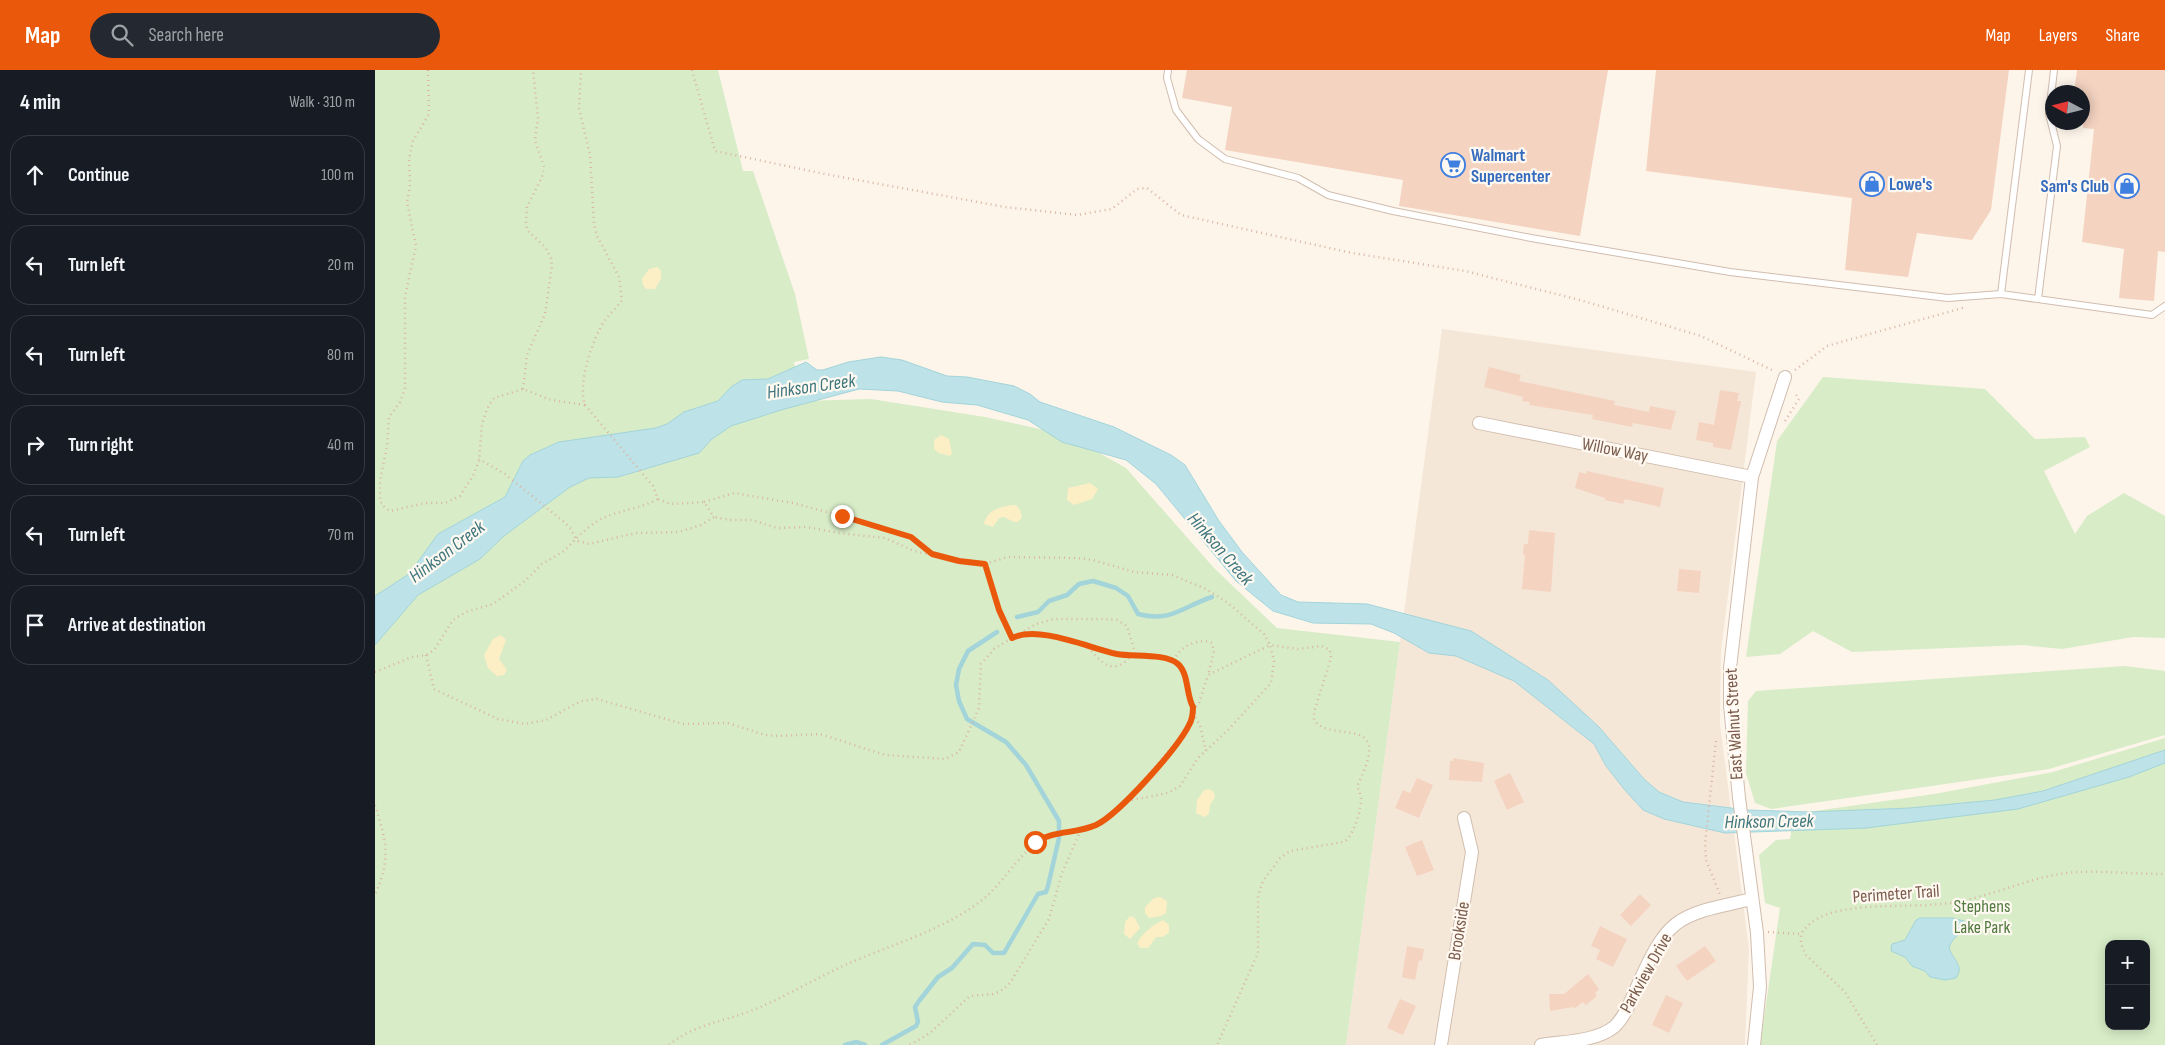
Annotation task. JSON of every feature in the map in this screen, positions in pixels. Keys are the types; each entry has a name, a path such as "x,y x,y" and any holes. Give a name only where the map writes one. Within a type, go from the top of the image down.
{"street":[{"name":"East Walnut Street","path":"1754,1045 1760,987 1757,933 1739,798 1730,705 1730,668 1752,477 1785,377"},
{"name":"Willow Way","path":"1479,423 1752,477"},
{"name":"Brookside","path":"1441,1045 1472,852 1464,818"},
{"name":"Parkview Drive","path":"1541,1045 1594,1037 1614,1026 1625,1013 1661,938 1671,927 1694,912 1751,899"}],"lane":[{"path":"1168,70 1167,78 1176,110 1198,139 1225,159 1298,178 1327,195 1393,211 1730,272 1948,298 2001,294 2152,315 2165,306"},
{"path":"2001,294 2029,70"},
{"path":"2038,299 2057,146 2049,114 2054,70"}],"path":[{"path":"428,70 429,114 413,141 409,159 410,185 407,202 416,246 405,296 405,389 387,424 388,438 380,481 380,501 390,511 452,501 460,496 473,476 479,460 483,424 487,409 494,398 523,389 551,400 585,405 592,411 653,486 658,499"},
{"path":"523,389 527,355 545,314 552,266 545,247 527,230 526,222 527,207 542,177 543,167 535,140 538,118 533,70"},
{"path":"581,70 579,108 590,155 594,224 597,236 619,277 622,300 616,310 606,318 588,358 583,379 585,405"},
{"path":"692,70 715,151 825,174 1005,207 1077,215 1112,209 1137,190 1147,188 1181,215 1352,253 1465,271 1580,300 1701,336 1785,377 1799,399 1783,424"},
{"path":"1785,377 1827,346 1974,304"},
{"path":"479,460 494,467 547,508 571,529 576,539 586,544 636,533 679,532 701,525 714,517 730,520 752,520 777,528 806,527 885,538 913,551 959,561 985,564 1008,557 1093,560 1134,572 1171,575 1206,589 1228,603 1264,634 1270,645 1274,661 1271,683 1206,751 1174,791 1127,801"},
{"path":"375,672 412,657 426,655 434,650 453,620 466,612 493,604 525,581 542,564 564,552 588,527 606,516 658,499 670,504 704,502 733,493 793,503 911,537 932,554"},
{"path":"704,502 714,517"},
{"path":"985,564 999,610 1012,638"},
{"path":"426,655 434,689 498,719 525,724 546,720 581,701 597,699 683,724 728,723 765,735 778,736 820,734 885,756 936,758 952,757 959,752 968,729 976,718 979,708 981,664 994,649 1044,620 1117,620 1127,626 1134,656"},
{"path":"669,1045 690,1030 757,1008 843,966 966,911 988,894 1035,842 1053,834 1072,830 1080,832 1107,819 1127,801 1186,731 1193,713 1193,707 1182,670 1174,661 1134,656 1032,634 1021,634 1012,638"},
{"path":"1174,661 1178,653 1198,641 1209,642 1214,651 1197,706 1193,707"},
{"path":"1208,675 1270,645 1298,648 1319,646 1329,648 1331,658 1314,712 1315,720 1323,728 1363,737 1368,742 1369,748 1363,777 1359,782 1360,804 1349,840 1290,851 1280,858 1263,881 1258,896 1258,953 1217,1045"},
{"path":"1087,646 1102,665 1112,667 1134,656"},
{"path":"1193,713 1200,725 1206,751"},
{"path":"1716,741 1705,844 1706,860 1724,905"},
{"path":"375,805 382,828 387,859 385,872 375,895"},
{"path":"910,1045 930,1033 969,996 994,994 1004,989 1010,983 1045,928 1062,873 1080,832"},
{"name":"Perimeter Trail","path":"1801,934 1816,919 1835,912 1864,907 1954,902 1986,896 2017,885 2076,872 2165,874"},
{"path":"1757,933 1779,931 1801,934 1801,944 1806,955 1845,992 1877,1045"}],"shaded area":[{"path":"1442,329 1756,372 1721,651 1720,724 1749,949 1745,1045 1346,1045"}],"green space":[{"path":"375,70 718,70 743,171 753,171 795,294 809,359 794,362 802,401 871,399 985,417 1067,435 1126,468 1214,568 1277,628 1400,642 1346,1045 375,1045"},
{"path":"1823,377 1985,389 2035,439 2085,437 2090,447 2044,471 2075,534 2087,516 2124,493 2165,516 2165,638 2133,637 2062,649 2023,645 1852,652 1813,631 1780,654 1746,657 1777,441"},
{"path":"2125,666 2165,671 2165,735 2049,769 1771,809 1755,803 1746,773 1748,701 1756,691"},
{"name":"Stephens Lake Park","path":"2165,738 2165,1045 1760,1045 1780,908 1765,903 1759,855 1776,840 1790,839 1794,814 1934,794 2053,772"}],"sand":[{"path":"657,267 661,271 661,279 655,289 646,289 642,279 649,269"},
{"path":"941,435 949,439 952,453 950,456 939,453 934,449 934,440"},
{"path":"1090,483 1098,489 1092,499 1074,505 1067,500 1068,488"},
{"path":"1016,505 1022,517 1018,522 1004,517 999,518 993,527 984,524 988,515 996,509"},
{"path":"501,635 506,640 499,659 507,670 504,675 497,676 488,668 484,655 493,639"},
{"path":"1209,789 1214,792 1215,797 1210,805 1209,814 1204,817 1196,813 1197,800 1204,790"},
{"path":"1160,897 1167,901 1166,913 1149,918 1145,913 1145,907 1154,898"},
{"path":"1130,916 1135,918 1140,928 1130,939 1124,934 1125,922"},
{"path":"1163,920 1169,925 1169,933 1162,937 1156,937 1148,948 1140,948 1137,943 1142,936 1151,927"}],"water":[{"name":"Hinkson Creek","path":"881,357 902,360 947,376 967,377 1014,386 1030,394 1040,402 1114,427 1171,455 1185,465 1219,521 1242,552 1281,595 1298,602 1367,604 1471,631 1548,680 1599,727 1644,779 1659,792 1683,802 1747,810 1809,812 1910,808 1995,800 2043,791 2165,750 2165,763 2129,777 2018,809 1866,828 1725,833 1664,819 1643,810 1606,766 1594,744 1514,681 1456,656 1429,653 1394,633 1371,624 1313,623 1273,611 1236,581 1156,484 1126,460 1062,442 1028,420 977,405 942,402 898,391 859,389 781,410 731,426 712,439 699,453 618,477 589,478 570,487 504,536 480,559 418,595 375,645 375,596 409,574 438,534 505,497 523,461 530,455 559,442 656,428 667,424 684,412 718,401 731,387 742,380 768,379 806,362 817,370 823,370 848,362"},
{"path":"1920,918 1952,918 1964,921 1966,925 1949,947 1959,966 1956,978 1945,980 1930,977 1925,971 1912,966 1905,957 1891,951 1892,944 1905,940 1916,920"}],"building":[{"name":"Walmart Supercenter","path":"1187,70 1608,70 1580,236 1399,206 1403,180 1225,150 1232,107 1182,98"},
{"name":"Lowe's","path":"1656,70 2009,70 1991,210 1972,240 1917,233 1908,277 1845,270 1852,198 1646,171"},
{"name":"Sam's Club","path":"2077,70 2165,70 2165,252 2158,251 2154,301 2119,298 2124,249 2082,242 2094,129 2090,129 2090,85 2075,85"},
{"path":"1489,367 1521,375 1519,381 1615,401 1614,405 1649,412 1650,406 1676,411 1671,430 1633,423 1632,427 1592,419 1593,415 1529,405 1530,402 1522,401 1523,397 1484,387"},
{"path":"1720,390 1739,393 1737,401 1741,401 1731,450 1713,447 1713,443 1696,440 1699,422 1714,425"},
{"path":"1587,471 1664,488 1660,507 1625,499 1623,504 1605,500 1605,498 1575,488 1579,472 1586,474"},
{"path":"1529,530 1555,533 1551,592 1522,589 1524,544 1528,544"},
{"path":"1679,569 1701,571 1699,593 1677,591"},
{"path":"1453,758 1484,763 1482,782 1449,780 1450,761 1453,761"},
{"path":"1510,773 1524,802 1507,810 1494,781"},
{"path":"1417,778 1433,785 1419,818 1395,808 1403,790 1410,793"},
{"path":"1422,840 1434,870 1417,876 1405,847"},
{"path":"1640,894 1651,905 1631,926 1620,915"},
{"path":"1600,926 1627,939 1613,967 1596,959 1600,950 1591,946"},
{"path":"1407,946 1424,949 1422,961 1419,960 1415,980 1402,977"},
{"path":"1705,946 1716,961 1687,981 1676,966"},
{"path":"1588,974 1599,989 1595,993 1597,996 1586,1005 1583,1002 1574,1009 1573,1007 1550,1011 1549,994 1564,994"},
{"path":"1666,995 1683,1003 1669,1033 1652,1025"},
{"path":"1400,999 1416,1006 1403,1035 1387,1028"}],"waterway":[{"path":"1017,617 1038,612 1049,601 1067,595 1079,584 1093,581 1116,588 1128,596 1138,614 1150,616 1169,615 1212,597"},
{"path":"882,1045 916,1026 918,1022 915,1007 919,1001 938,977 952,968 973,944 985,945 993,953 1004,953 1038,894 1046,892 1048,886 1059,838 1059,821 1026,765 1006,742 967,719 959,701 956,685 959,669 968,651 997,632"},
{"path":"845,1045 856,1042 865,1045"}],"place":[{"name":"Walmart Supercenter","path":"1453,165"},
{"name":"Lowe's","path":"1872,184"},
{"name":"Sam's Club","path":"2127,186"}],"route":[{"path":"842,516 911,537 932,554 959,561 985,564 999,610 1012,638 1021,634 1040,635 1126,656 1163,658 1174,661 1181,667 1193,707 1193,713 1191,723 1186,731 1166,756 1127,801 1107,819 1080,832 1072,830 1053,834 1035,842"}]}
